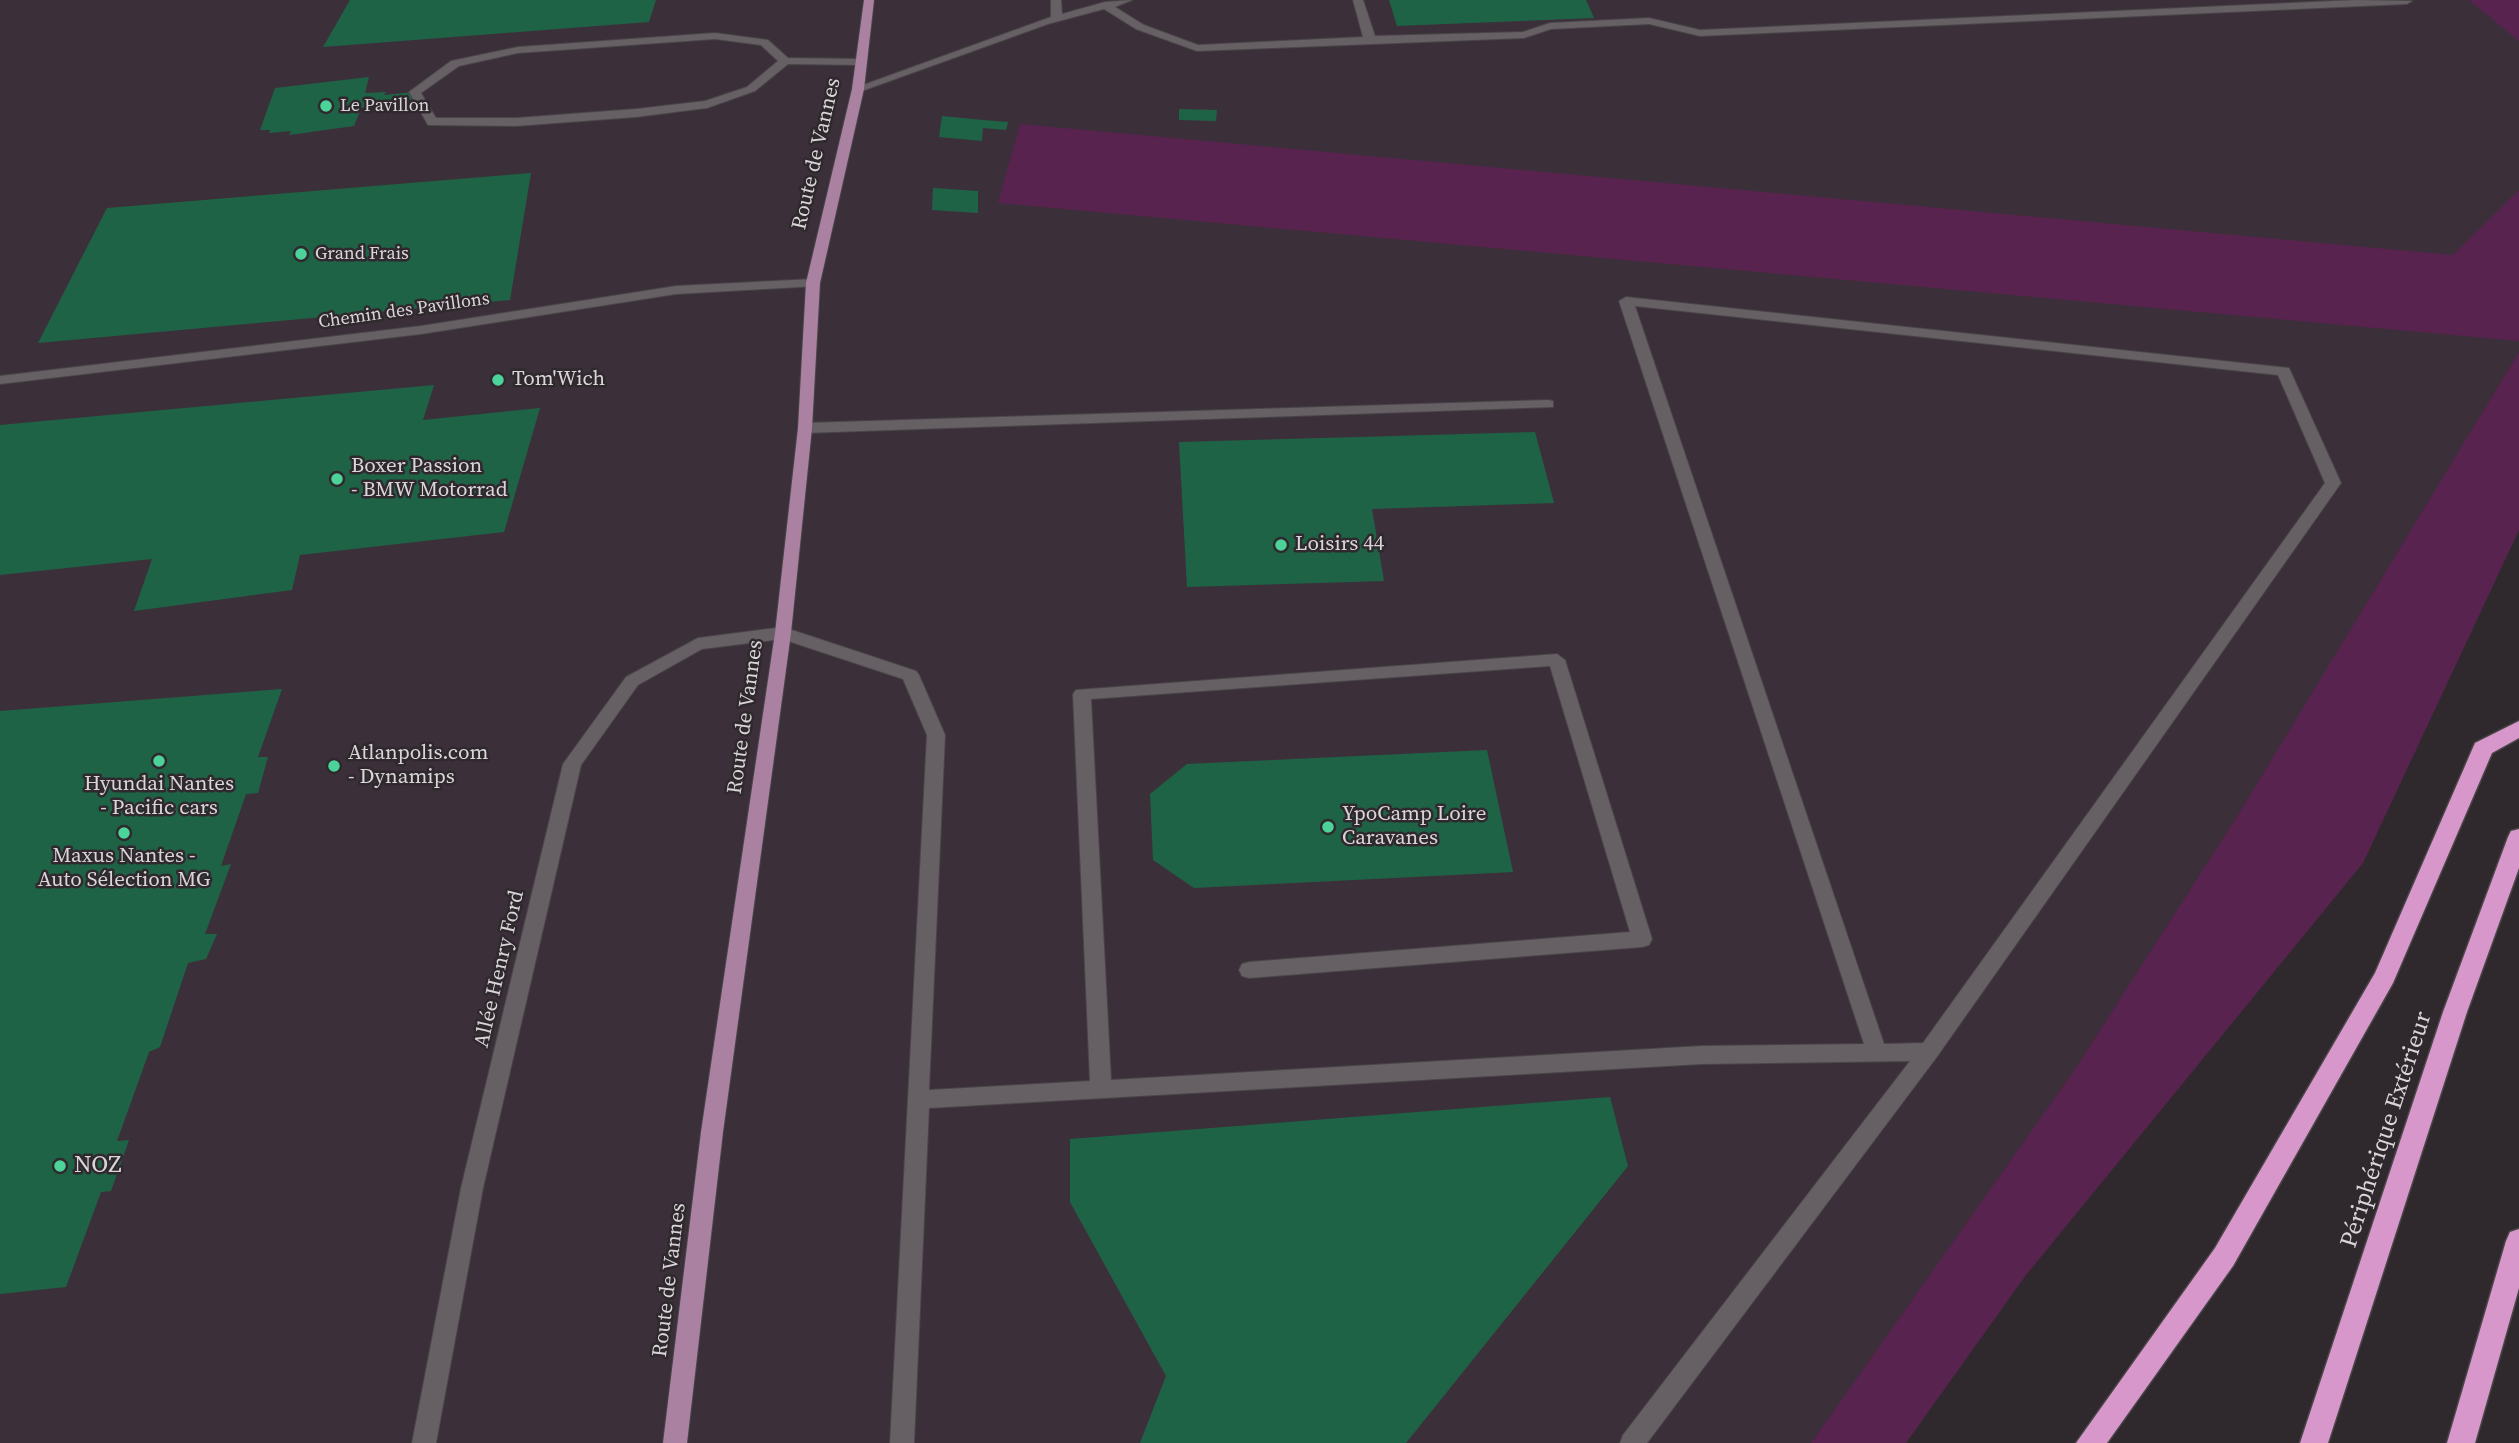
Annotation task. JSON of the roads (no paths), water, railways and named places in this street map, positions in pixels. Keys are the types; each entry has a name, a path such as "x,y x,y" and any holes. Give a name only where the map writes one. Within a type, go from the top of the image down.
{"highway":[{"path":"2090,1443 2224,1257 2385,976 2483,748 2519,729"},
{"name":"Périphérique Extérieur","path":"2314,1443 2455,1012 2519,837"},
{"path":"2461,1443 2519,1241"}],"main road":[{"name":"Route de Vannes","path":"675,1443 712,1132 783,633 805,428 813,283 858,89 869,0"}],"street":[{"path":"1056,0 1056,18"},
{"path":"858,89 1056,18 1127,0"},
{"path":"1358,0 1370,40"},
{"path":"1105,5 1140,27 1197,48 1524,35 1550,26 1649,21 1700,33 2407,1"},
{"path":"785,61 764,42 715,36 518,50 455,63 415,92 432,122 516,122 636,113 707,104 751,89 785,61 861,62"},
{"name":"Chemin des Pavillons","path":"0,380 421,330 676,289 813,283"},
{"path":"1632,1443 1929,1052 2333,483 2284,371 1626,301 1877,1053"},
{"path":"805,428 1548,404"},
{"path":"783,633 910,675 936,735 902,1443"},
{"name":"Allée Henry Ford","path":"424,1443 472,1188 572,764 632,681 698,644 783,633"},
{"path":"1101,1091 1082,694 1558,660 1642,939 1249,970"},
{"path":"918,1100 1702,1055 1929,1052"}],"place":[{"name":"Le Pavillon","path":"326,106"},
{"name":"Grand Frais","path":"301,254"},
{"name":"Tom'Wich","path":"498,380"},
{"name":"Boxer Passion - BMW Motorrad","path":"337,479"},
{"name":"Loisirs 44","path":"1281,545"},
{"name":"Hyundai Nantes - Pacific cars","path":"159,761"},
{"name":"Atlanpolis.com - Dynamips","path":"334,766"},
{"name":"YpoCamp Loire Caravanes","path":"1328,827"},
{"name":"Maxus Nantes - Auto Sélection MG","path":"124,833"},
{"name":"NOZ","path":"60,1166"}]}
